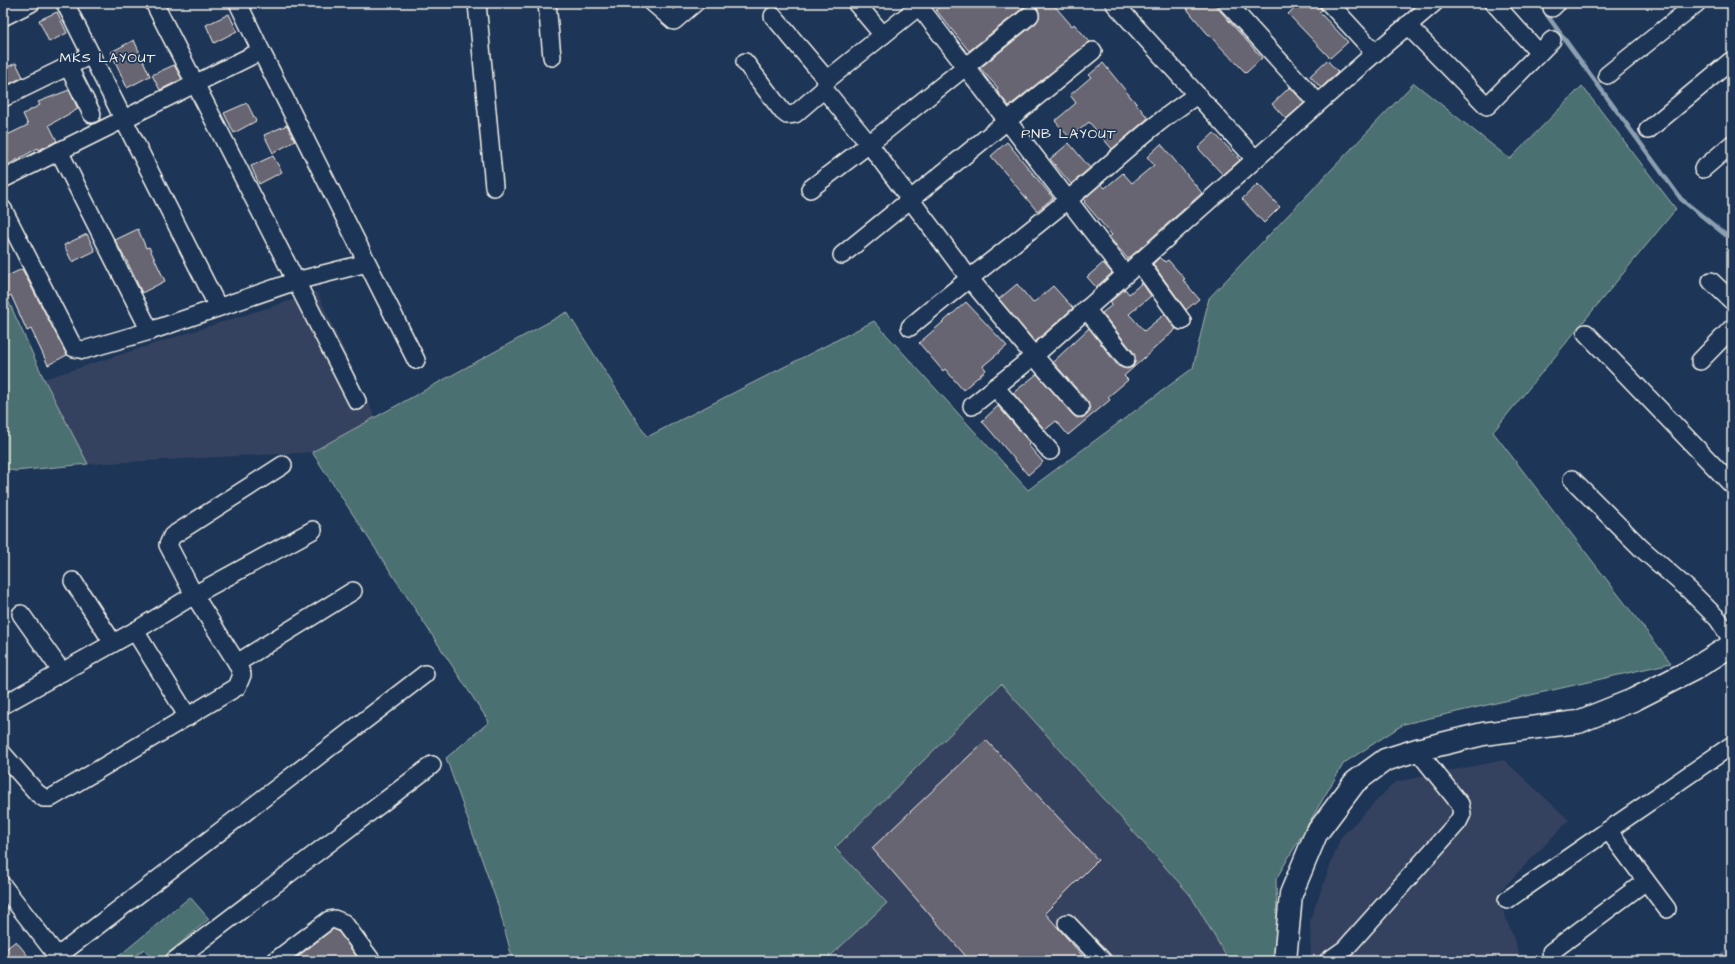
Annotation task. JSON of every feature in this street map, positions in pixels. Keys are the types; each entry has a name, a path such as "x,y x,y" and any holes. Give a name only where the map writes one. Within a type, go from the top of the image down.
{"main road":[{"path":"1285,961 1291,894 1316,834 1355,782 1385,760 1417,750 1483,734 1578,722 1634,700 1694,669 1732,645"}],"street":[{"path":"3,17 31,3"},
{"path":"65,3 218,307"},
{"path":"154,3 357,401"},
{"path":"238,3 416,360"},
{"path":"477,3 494,187"},
{"path":"547,3 552,57"},
{"path":"653,3 674,21 695,3"},
{"path":"856,3 883,36"},
{"path":"1114,3 1255,159"},
{"path":"1228,3 1318,104"},
{"path":"1329,3 1375,53"},
{"path":"1494,3 1539,53"},
{"path":"1607,74 1697,3"},
{"path":"744,62 787,116 795,114 826,85 921,4 966,66 1125,274"},
{"path":"972,406 1034,356 1086,308 1429,5"},
{"path":"810,189 869,144 1030,15"},
{"path":"773,16 969,278 1034,356 1080,408"},
{"path":"1407,25 1487,106 1552,40"},
{"path":"3,179 261,51"},
{"path":"842,255 1093,51"},
{"path":"3,98 91,55"},
{"path":"1648,130 1732,60"},
{"path":"68,66 92,114"},
{"path":"910,327 1175,110 1197,95"},
{"path":"1703,168 1732,144"},
{"path":"59,151 150,331"},
{"path":"3,209 74,348 84,350 150,331 296,281 368,263"},
{"path":"1139,262 1182,321"},
{"path":"1711,282 1732,301"},
{"path":"1086,308 1126,359"},
{"path":"1700,361 1732,328"},
{"path":"1586,333 1732,485"},
{"path":"995,387 1050,451"},
{"path":"3,754 37,793 44,798 52,798 237,687 242,675 237,663 194,594 168,545 172,536 283,465"},
{"path":"1572,479 1641,548 1689,590 1718,619 1732,640"},
{"path":"3,705 135,631 194,594 313,530"},
{"path":"73,581 113,643"},
{"path":"237,663 353,591"},
{"path":"21,614 62,672"},
{"path":"135,631 188,717"},
{"path":"3,886 60,959 425,674"},
{"path":"1507,900 1732,745"},
{"path":"1328,961 1345,949 1376,916 1458,822 1462,814 1460,804 1417,750"},
{"path":"174,961 432,765"},
{"path":"1608,830 1667,909"},
{"path":"1551,952 1646,881"},
{"path":"275,961 329,920 334,919 344,923 372,961"},
{"path":"1067,923 1103,961"}],"shaded area":[{"path":"317,292 375,417 312,452 88,464 44,379"},
{"path":"1001,683 1191,896 1229,961 825,961 887,903 835,848"},
{"path":"1504,760 1569,820 1497,894 1522,961 1311,961 1310,920 1341,837 1395,782"}],"green space":[{"path":"1414,83 1510,159 1582,86 1676,209 1493,432 1671,663 1404,724 1344,763 1276,879 1278,961 1229,961 1191,896 1001,684 835,848 887,903 825,961 513,961 499,908 446,758 489,722 312,452 567,312 647,437 874,321 1028,490 1193,368 1209,298"},
{"path":"3,289 44,379 88,464 15,471 3,468"},
{"path":"190,897 209,919 159,961 154,961 144,949 129,961 113,961"}],"building":[{"path":"944,3 1052,3 1072,26 1074,24 1090,42 1009,106 996,90 998,88 980,68 1036,23 1039,18 1038,9 1033,6 1024,7 969,51 936,10"},
{"path":"1182,3 1213,3 1262,58 1246,73 1206,32"},
{"path":"1300,3 1315,3 1322,10 1319,12 1348,42 1330,58 1288,14"},
{"path":"57,12 67,33 49,42 39,20"},
{"path":"229,14 237,31 214,43 206,25"},
{"path":"134,40 150,76 127,88 111,52"},
{"path":"1327,60 1338,72 1321,88 1310,76"},
{"path":"16,63 23,77 5,86 3,82 3,69"},
{"path":"1103,63 1148,118 1112,149 1089,122 1070,138 1055,121 1076,103 1070,95 1091,77 1089,75"},
{"path":"174,65 182,79 160,90 152,75"},
{"path":"1290,87 1304,103 1286,119 1272,104"},
{"path":"69,90 78,109 49,125 57,141 39,150 38,148 6,166 3,160 3,137 28,125 23,114 40,105 38,102"},
{"path":"247,103 256,121 234,133 224,113"},
{"path":"287,125 295,141 273,153 264,135"},
{"path":"1214,133 1240,160 1223,175 1198,148"},
{"path":"1007,142 1053,198 1037,211 991,156"},
{"path":"1069,143 1090,168 1071,184 1050,159"},
{"path":"1161,144 1202,193 1128,259 1109,237 1112,235 1084,202 1084,199 1101,184 1105,188 1123,173 1132,183 1154,165 1147,157"},
{"path":"273,156 282,172 259,184 251,166"},
{"path":"1258,184 1280,207 1264,223 1242,199"},
{"path":"138,229 146,248 149,247 165,281 142,293 115,240"},
{"path":"87,234 95,251 72,262 64,245"},
{"path":"1160,257 1165,262 1168,260 1185,279 1183,280 1199,299 1186,310 1153,264"},
{"path":"1103,263 1112,273 1096,287 1087,277"},
{"path":"22,269 67,355 48,365 31,329 27,331 11,295 8,297 3,286 3,278"},
{"path":"1142,283 1151,296 1129,314 1144,331 1165,314 1176,329 1124,376 1128,380 1108,397 1110,400 1068,435 1056,421 1045,430 1013,393 1037,374 1073,415 1077,418 1086,416 1090,411 1088,402 1053,362 1089,328 1118,366 1127,369 1133,367 1135,362 1134,353 1102,313 1112,305 1110,302 1125,289 1129,294"},
{"path":"1017,284 1033,303 1053,286 1073,308 1035,342 999,299"},
{"path":"966,302 1007,346 983,366 986,370 963,390 945,369 943,371 919,343"},
{"path":"998,406 1030,443 1028,445 1043,462 1028,475 982,421"},
{"path":"986,740 1098,860 1045,913 1087,961 970,961 872,848"},
{"path":"333,929 338,931 360,961 292,961"},
{"path":"16,941 32,961 3,961 3,951"}],"waterway":[{"path":"1547,10 1547,15 1681,199 1732,240"}],"tunnel":[{"path":"1725,961 1732,957"}],"district":[{"name":"MKS LAYOUT","path":"108,57"},
{"name":"PNB LAYOUT","path":"1069,133"}]}
